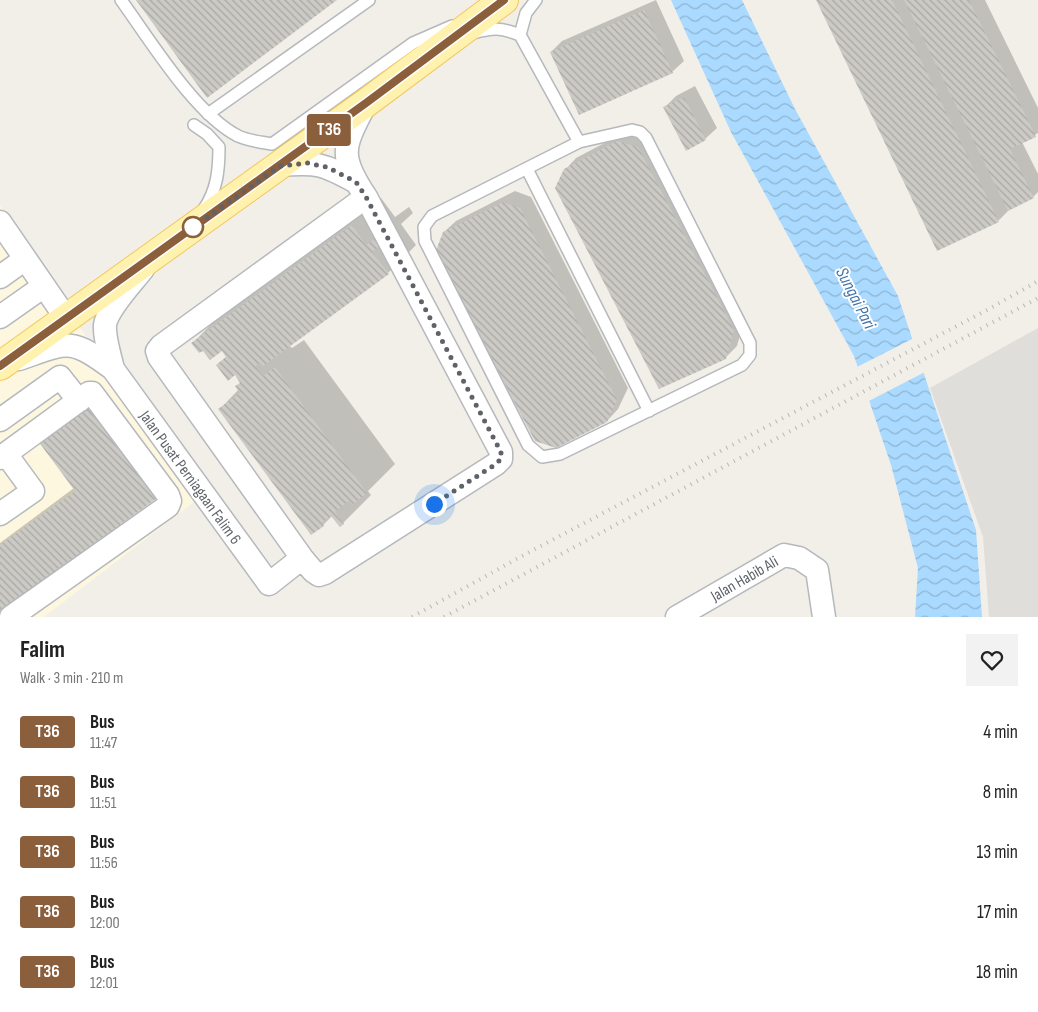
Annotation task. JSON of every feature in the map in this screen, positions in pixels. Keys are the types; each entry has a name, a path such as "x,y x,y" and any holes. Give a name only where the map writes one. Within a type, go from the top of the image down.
{"main road":[{"path":"0,366 280,166 499,3"}],"street":[{"path":"361,190 157,351 158,357 302,558 313,572 319,575 326,573 501,459 501,452 361,190 346,154 349,137 366,103"},
{"path":"280,166 307,163 318,164 327,167 361,190"},
{"path":"0,222 66,318"},
{"path":"113,369 105,324 111,311 153,256"},
{"path":"0,278 25,260"},
{"path":"0,317 44,286"},
{"path":"0,366 59,345 75,346 89,351 113,369"},
{"name":"Jalan Pusat Perniagaan Falim 6","path":"113,369 269,584 302,558"},
{"path":"0,420 60,377 79,401"},
{"path":"0,514 33,491 3,456 89,393 95,396 170,500 168,506 11,617"},
{"name":"Jalan Habib Ali","path":"677,617 784,555 799,558 817,570 824,617"}],"lane":[{"path":"121,0 180,80 208,114 245,139 272,144 413,43 499,3"},
{"path":"208,114 368,0"},
{"path":"520,35 526,13 536,0"},
{"path":"454,38 492,28 506,29 520,35 578,142"},
{"path":"189,230 211,199 216,184 219,163 219,147 207,134 194,125"},
{"path":"632,130 640,132 646,138 750,343 750,355 742,365 560,454 542,457 528,445 425,241 424,227 432,216 527,168 578,142 632,130"},
{"path":"527,168 649,411"}],"shaded area":[{"path":"0,205 194,502 44,617 0,617"},
{"path":"1038,328 1038,617 989,617 983,537 930,388"}],"water":[{"name":"Sungai Pari","path":"671,0 742,0 795,109 898,296 976,530 982,617 915,617 918,568 891,465 854,356 731,132"}],"pier":[{"path":"914,338 925,372 867,402 855,368"}],"building":[{"path":"136,0 337,0 207,98"},
{"path":"816,0 892,0 999,222 937,251"},
{"path":"904,0 969,0 1036,137 1010,149 1034,198 1008,211"},
{"path":"644,10 673,73 579,115 550,52"},
{"path":"684,97 706,140 686,151 663,107"},
{"path":"617,141 638,147 734,330 726,359 659,389 555,188 564,169"},
{"path":"503,202 520,208 617,400 607,422 556,448 535,441 435,253 443,232"},
{"path":"352,225 366,245 380,235 385,242 372,252 389,274 263,366 260,363 255,366 263,376 275,367 367,493 352,505 349,501 335,512 344,524 340,527 331,516 322,523 324,526 311,535 218,409 240,393 235,386 240,383 235,375 228,381 216,365 226,357 222,351 210,360 203,351 199,353 191,343"},
{"path":"88,405 157,498 0,613 0,545 75,491 38,441"}],"railway":[{"path":"412,617 522,556 989,309 1038,281"},
{"path":"444,617 1038,298"}],"bus line":[{"name":"T36","path":"0,366 280,166 504,0"}],"route":[{"path":"193,227 189,230 280,166 307,163 318,164 356,182 366,197 501,452 501,459 496,464 434,504"}]}
